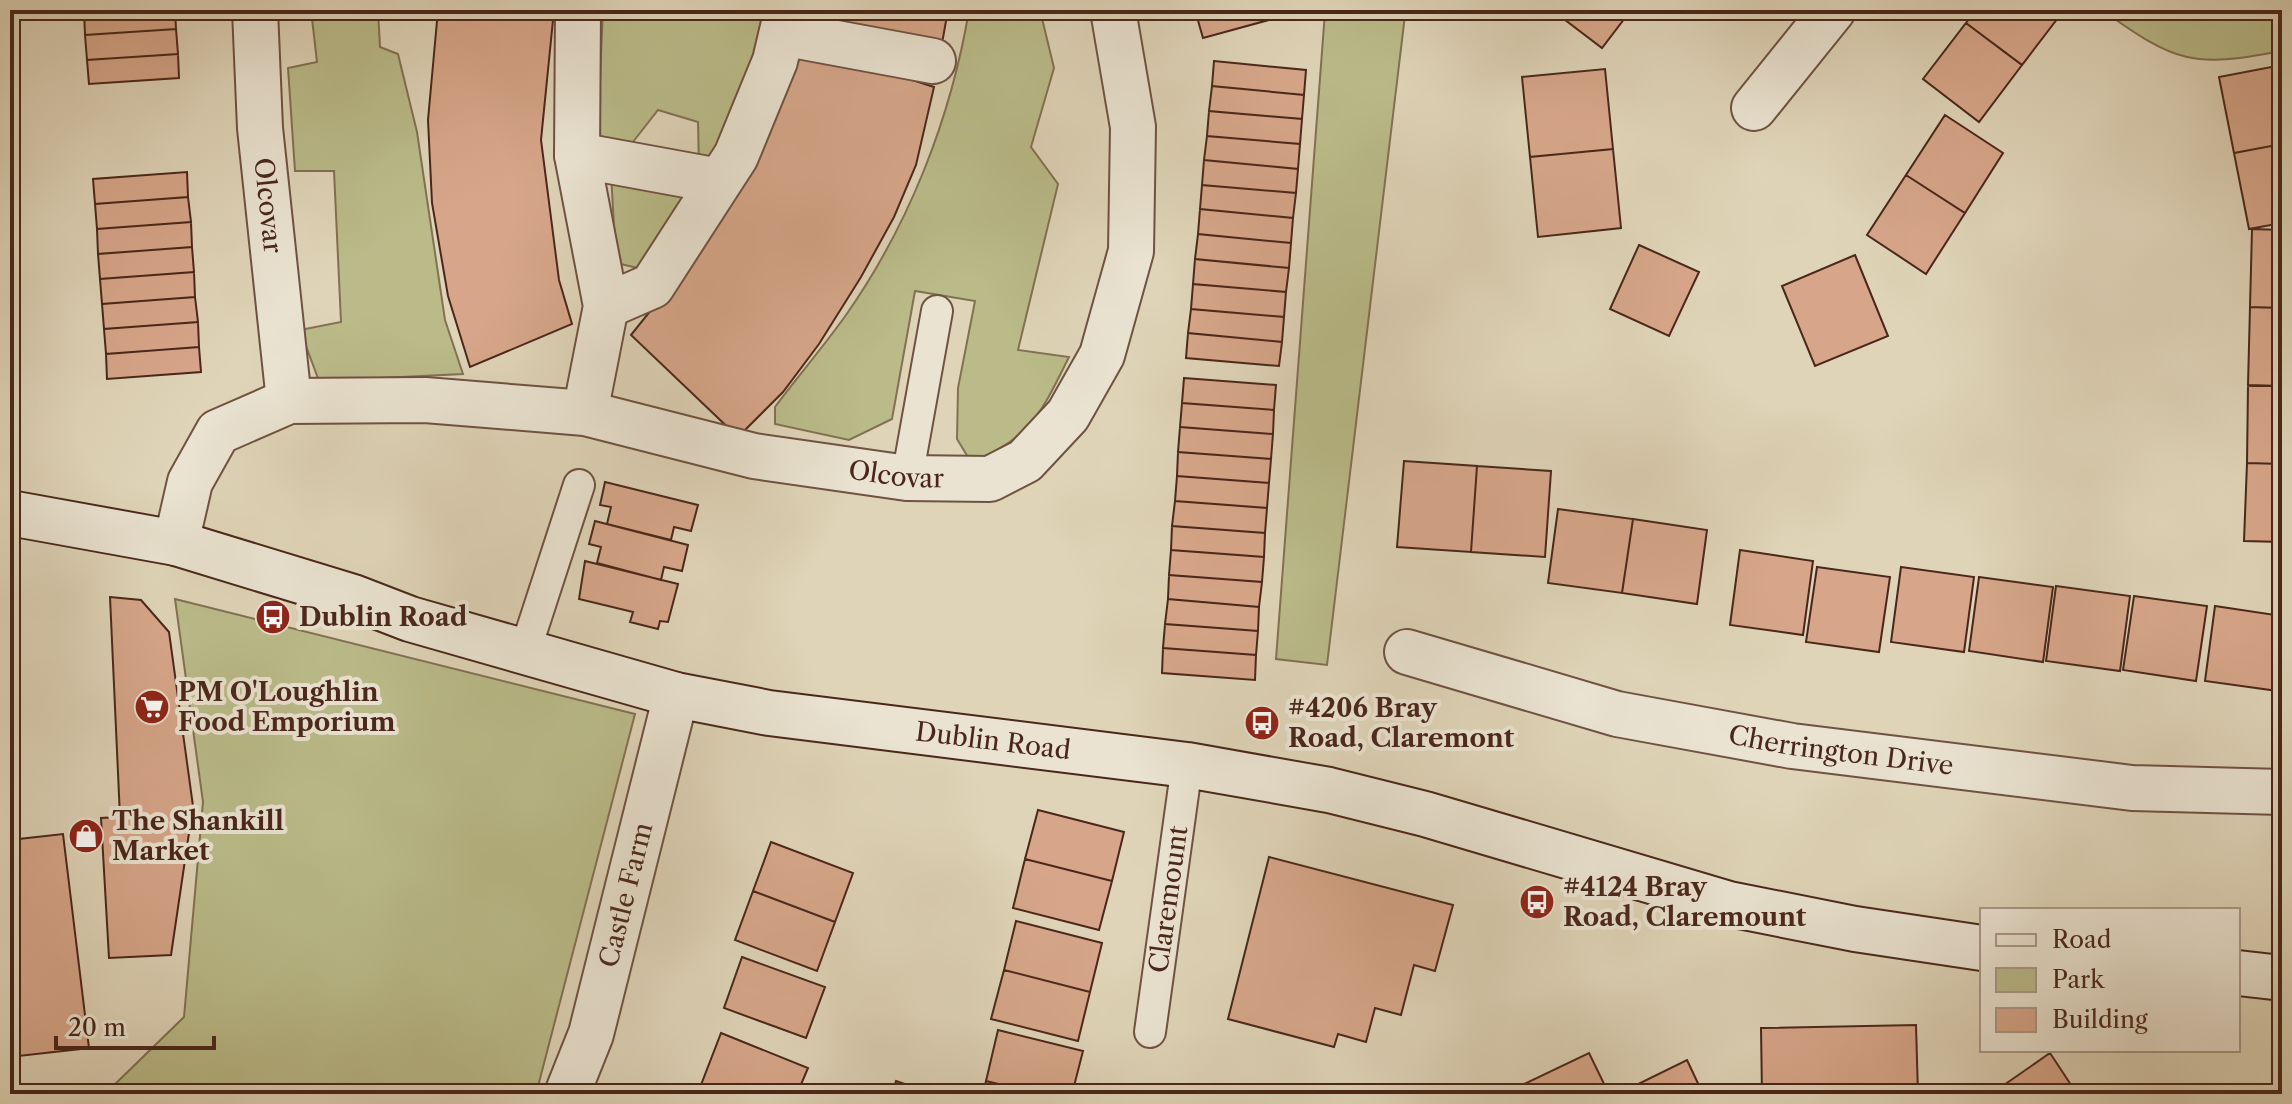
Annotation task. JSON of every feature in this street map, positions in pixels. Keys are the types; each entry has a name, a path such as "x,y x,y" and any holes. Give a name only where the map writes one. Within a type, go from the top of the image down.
{"street":[{"name":"Olcovar","path":"255,10 260,128 289,401"},
{"path":"578,10 577,155 606,306 585,413"},
{"name":"Olcovar","path":"176,543 190,482 218,432 289,401 425,400 585,413 754,456 907,478 990,479 1025,461 1068,415 1102,355 1131,251 1133,127 1113,10"},
{"path":"1754,108 1833,10"},
{"path":"606,306 652,286 736,156 775,61 785,16 933,61"},
{"path":"577,155 719,181"},
{"name":"Dublin Road","path":"10,513 176,543 353,597 410,619 676,695 769,713 1187,765 1329,790 1425,814 1729,904 1855,929 1980,948"},
{"name":"Cherrington Drive","path":"1407,652 1617,714 1792,746 2132,788 2282,792"},
{"name":"Castle Farm","path":"567,1094 591,1034 676,695"},
{"path":"2240,973 2282,978"}],"lane":[{"path":"907,478 937,311"},
{"path":"525,651 579,485"},
{"name":"Claremount","path":"1150,1032 1187,765"}],"green space":[{"path":"311,10 378,10 380,47 398,54 417,132 445,320 463,374 319,381 300,330 341,322 334,171 295,171 288,68 317,62"},
{"path":"603,10 771,10 716,171 699,167 698,122 658,110 629,147 597,142"},
{"path":"969,10 1040,10 1054,68 1031,147 1058,184 1018,350 1069,357 1032,422 1008,444 971,462 957,439 958,388 975,301 915,291 892,419 849,440 775,424 775,407 846,315 869,280 908,207 939,130"},
{"path":"2102,10 2282,10 2282,51 2226,59 2186,57 2149,41"},
{"path":"1325,12 1405,15 1327,665 1276,659"},
{"path":"611,173 695,193 655,272 616,263"},
{"path":"175,599 635,714 536,1094 83,1094 110,1089 184,1017 203,802"}],"building":[{"path":"175,10 176,29 85,35 84,11"},
{"path":"438,10 554,10 541,140 559,280 572,324 470,367 448,296 432,203 428,120"},
{"path":"798,10 948,10 941,49 797,18"},
{"path":"1195,10 1274,10 1276,18 1203,38"},
{"path":"1552,10 1631,10 1602,48"},
{"path":"1976,10 2064,10 2022,65 1966,23"},
{"path":"1966,23 2022,65 1979,122 1923,79"},
{"path":"176,29 178,54 87,60 85,35"},
{"path":"789,49 844,58 934,87 916,165 894,217 861,277 819,344 783,392 738,437 631,335 680,274"},
{"path":"178,54 179,78 89,84 87,60"},
{"path":"1214,61 1306,70 1304,95 1212,86"},
{"path":"2282,65 2282,144 2234,153 2219,77"},
{"path":"1605,69 1613,149 1530,157 1522,77"},
{"path":"1212,86 1304,95 1302,119 1209,111"},
{"path":"1209,111 1302,119 1300,144 1207,136"},
{"path":"1945,115 2003,153 1965,213 1906,175"},
{"path":"1207,136 1300,144 1298,169 1204,160"},
{"path":"2282,144 2282,223 2249,229 2234,153"},
{"path":"1613,149 1621,228 1538,237 1530,157"},
{"path":"1204,160 1298,169 1296,193 1202,185"},
{"path":"187,172 188,197 95,204 93,179"},
{"path":"1906,175 1965,213 1926,274 1867,235"},
{"path":"1202,185 1296,193 1293,218 1200,209"},
{"path":"188,197 191,222 97,229 95,204"},
{"path":"1200,209 1293,218 1291,243 1198,234"},
{"path":"191,222 192,247 98,254 97,229"},
{"path":"2252,229 2282,230 2282,308 2250,307"},
{"path":"1198,234 1291,243 1289,268 1195,259"},
{"path":"1639,245 1699,272 1669,336 1610,309"},
{"path":"192,247 194,272 100,279 98,254"},
{"path":"1855,255 1888,336 1815,366 1782,286"},
{"path":"1195,259 1289,268 1286,292 1193,284"},
{"path":"194,272 195,297 102,304 100,279"},
{"path":"1193,284 1286,292 1284,317 1191,309"},
{"path":"195,297 198,322 104,329 102,304"},
{"path":"2250,307 2282,308 2282,386 2248,385"},
{"path":"1191,309 1284,317 1282,342 1188,333"},
{"path":"198,322 199,347 106,354 104,329"},
{"path":"1188,333 1282,342 1279,366 1186,358"},
{"path":"199,347 201,372 107,379 106,354"},
{"path":"1184,378 1276,385 1274,410 1182,403"},
{"path":"2248,386 2282,386 2282,464 2247,463"},
{"path":"1182,403 1274,410 1273,434 1180,427"},
{"path":"1180,427 1273,434 1271,459 1178,452"},
{"path":"1178,452 1271,459 1269,483 1177,476"},
{"path":"1404,461 1477,466 1471,552 1397,547"},
{"path":"2247,463 2282,464 2282,542 2244,541"},
{"path":"1477,466 1551,471 1545,557 1471,552"},
{"path":"1177,476 1269,483 1267,508 1175,501"},
{"path":"605,482 698,505 691,531 674,527 671,540 607,524 611,507 600,505"},
{"path":"1175,501 1267,508 1265,533 1172,526"},
{"path":"1558,509 1633,519 1622,593 1548,583"},
{"path":"1633,519 1707,530 1697,604 1622,593"},
{"path":"595,521 688,545 682,571 664,567 661,580 597,563 601,547 589,544"},
{"path":"1172,526 1265,533 1264,557 1171,550"},
{"path":"1171,550 1264,557 1262,582 1169,575"},
{"path":"1740,550 1813,561 1803,635 1730,625"},
{"path":"585,561 678,584 668,622 660,621 658,629 630,622 633,612 579,599"},
{"path":"1817,567 1890,577 1879,652 1806,642"},
{"path":"1901,567 1974,577 1964,652 1891,642"},
{"path":"1169,575 1262,582 1259,607 1168,599"},
{"path":"1979,577 2053,587 2043,662 1969,651"},
{"path":"2056,586 2130,596 2120,671 2046,661"},
{"path":"2134,596 2207,606 2196,681 2123,670"},
{"path":"110,597 141,600 169,632 193,806 171,955 109,958 101,818 120,817"},
{"path":"1168,599 1259,607 1258,631 1165,624"},
{"path":"2215,606 2282,616 2278,691 2205,681"},
{"path":"1165,624 1258,631 1256,655 1163,648"},
{"path":"1163,648 1256,655 1255,680 1162,673"},
{"path":"1038,810 1124,832 1112,881 1025,859"},
{"path":"63,834 89,1048 10,1057 10,840"},
{"path":"771,842 853,873 835,922 753,891"},
{"path":"1269,857 1453,905 1435,971 1414,965 1401,1015 1375,1008 1366,1042 1338,1034 1334,1047 1228,1019"},
{"path":"1025,859 1112,881 1099,930 1013,908"},
{"path":"753,891 835,922 817,971 735,940"},
{"path":"1016,921 1102,943 1090,992 1004,970"},
{"path":"742,957 825,987 806,1038 724,1008"},
{"path":"1004,970 1090,992 1078,1041 991,1019"},
{"path":"1916,1025 1918,1094 1762,1094 1761,1028"},
{"path":"998,1030 1083,1051 1072,1094 1039,1094 986,1081"},
{"path":"721,1033 808,1068 797,1094 724,1094 701,1085"},
{"path":"1589,1053 1609,1094 1519,1094 1516,1088"},
{"path":"2050,1053 2077,1094 1991,1094"},
{"path":"1687,1060 1703,1094 1628,1094 1626,1090"},
{"path":"896,1081 911,1086 908,1094 893,1092"},
{"path":"986,1081 1039,1094 983,1094"}],"place":[{"name":"Dublin Road","path":"273,617"},
{"name":"PM O'Loughlin Food Emporium","path":"152,707"},
{"name":"#4206 Bray Road, Claremont","path":"1262,723"},
{"name":"The Shankill Market","path":"86,836"},
{"name":"#4124 Bray Road, Claremount","path":"1537,902"}]}
